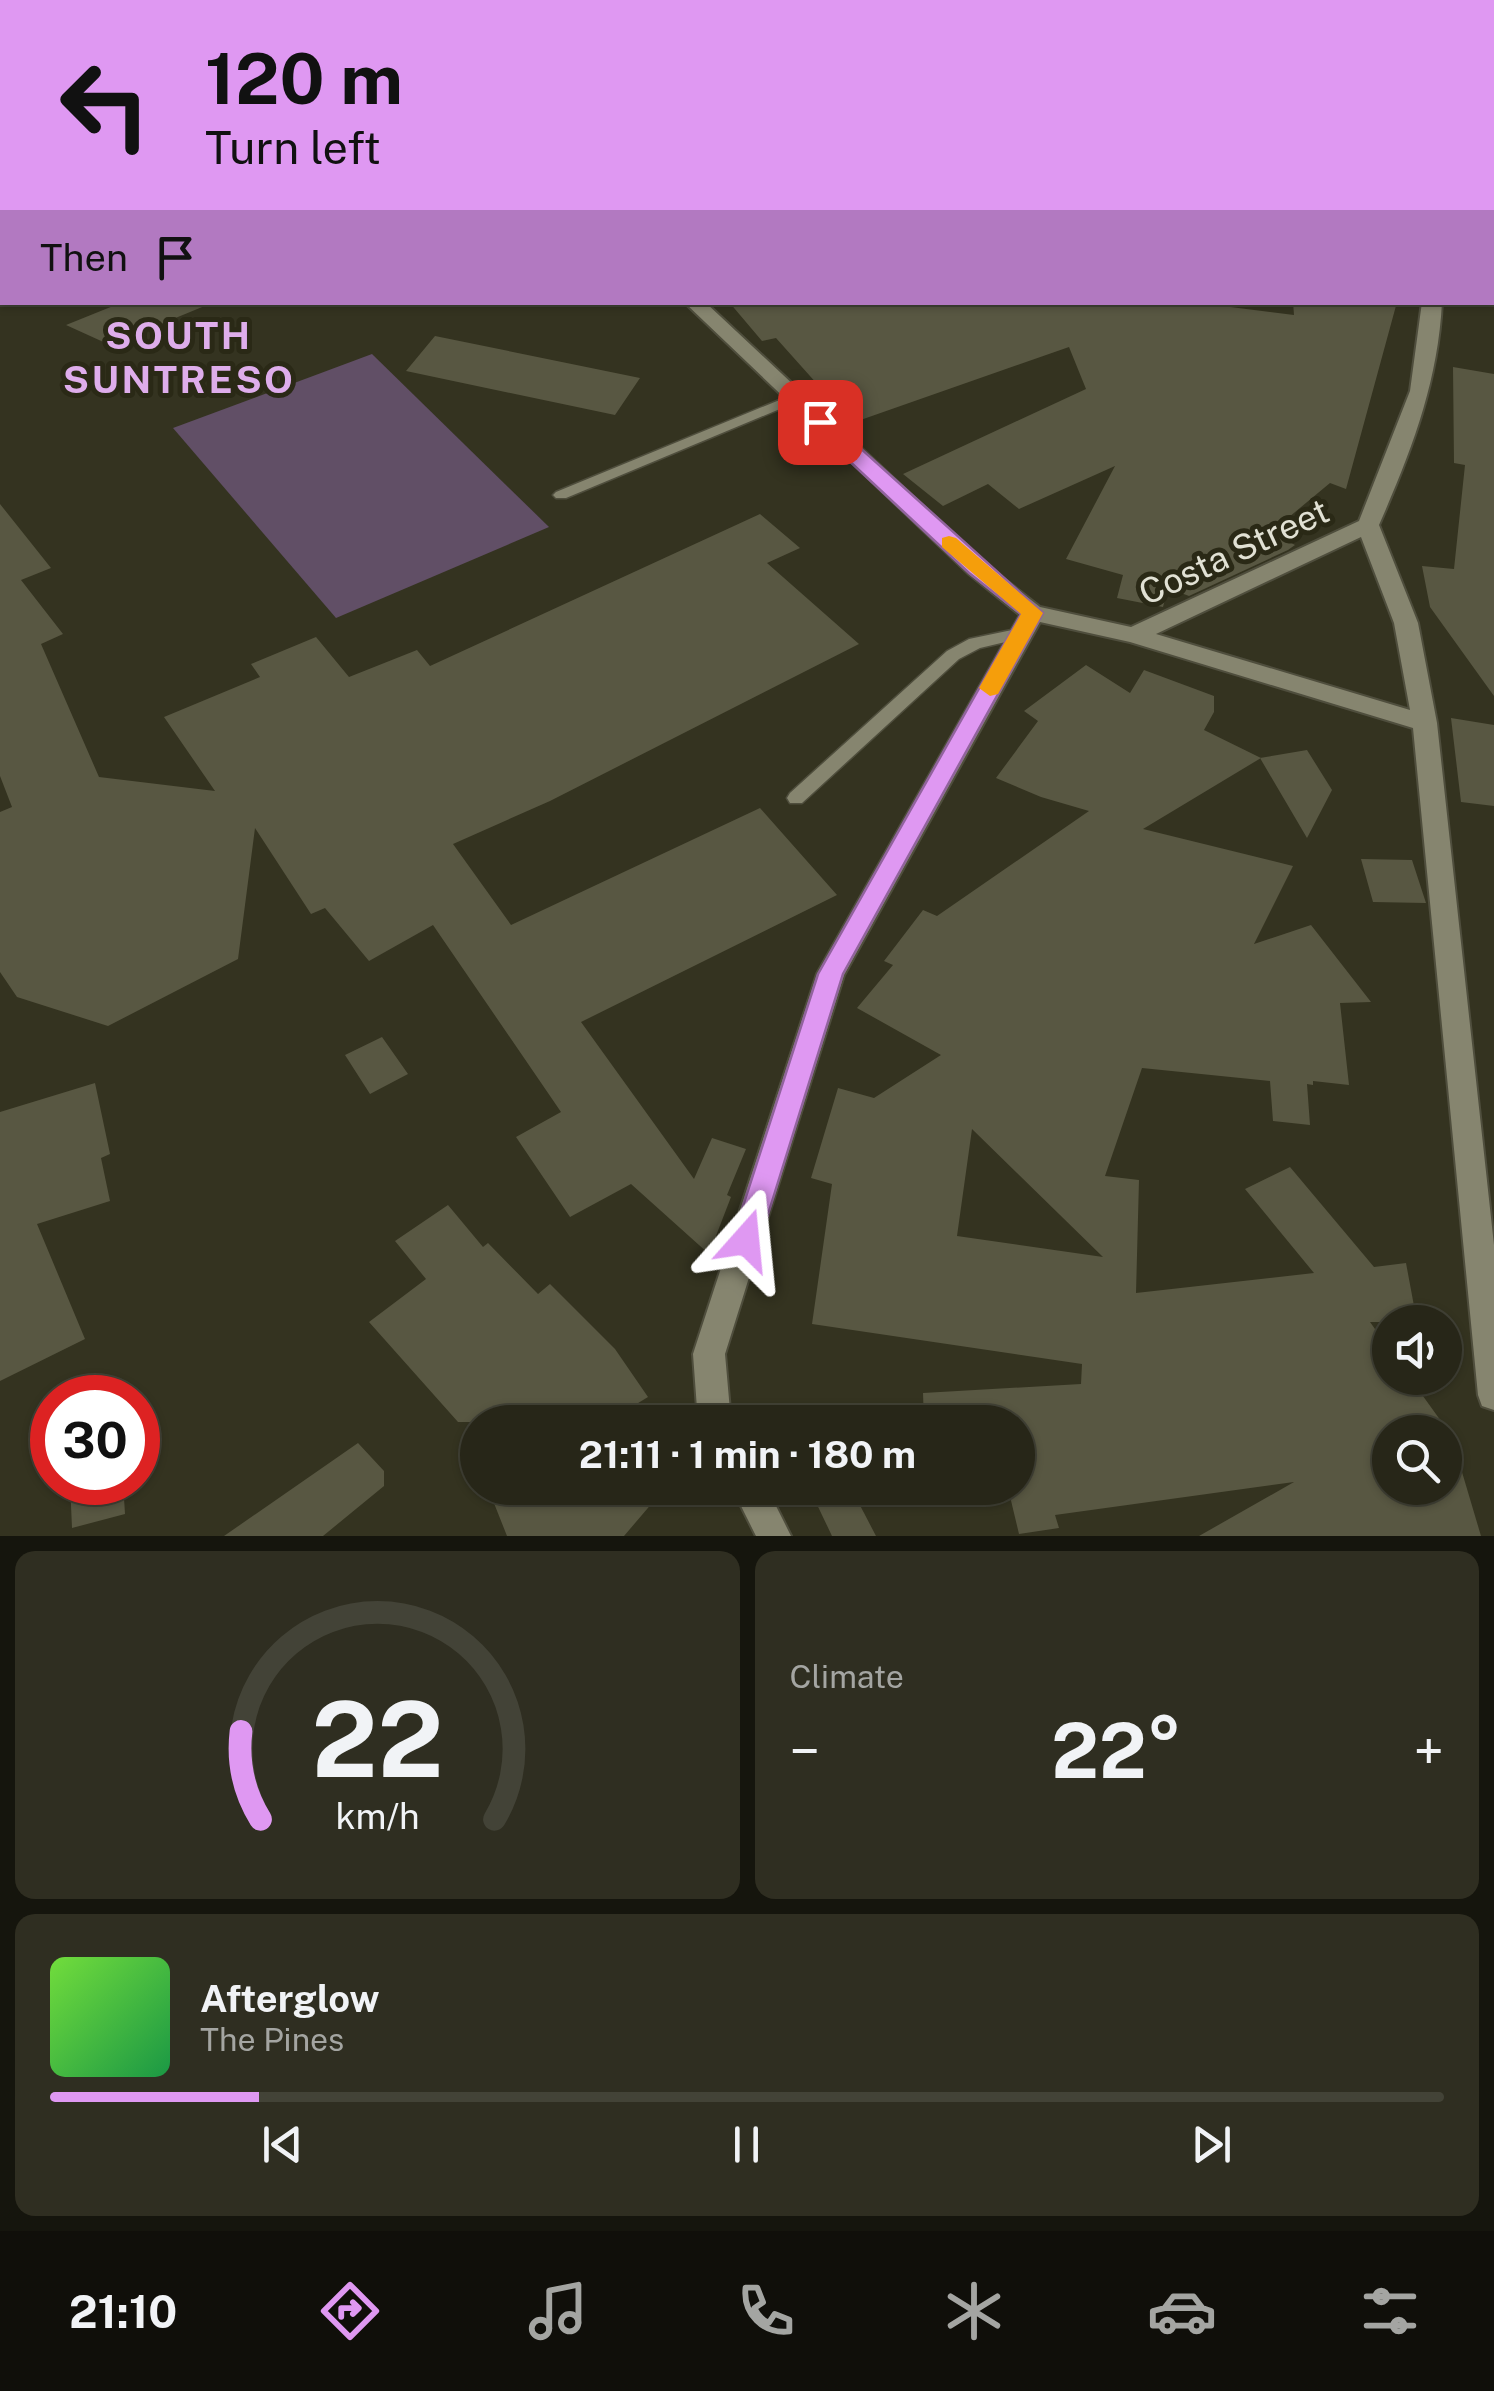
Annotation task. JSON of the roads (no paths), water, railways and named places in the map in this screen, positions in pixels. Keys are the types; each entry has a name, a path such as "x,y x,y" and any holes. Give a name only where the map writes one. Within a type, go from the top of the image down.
{"street":[{"path":"691,305 977,568 1027,623 1133,635 1425,723"},
{"name":"Costa Street","path":"1133,635 1368,525 1414,419 1431,355 1432,305"},
{"path":"1368,525 1406,623 1425,723 1494,1395"},
{"path":"713,1405 710,1354 831,974 1027,623"},
{"path":"757,1505 774,1536"}],"lane":[{"path":"561,494 794,398"},
{"path":"796,798 952,655 1027,623"}],"district":[{"name":"SOUTH SUNTRESO","path":"179,358"}]}
